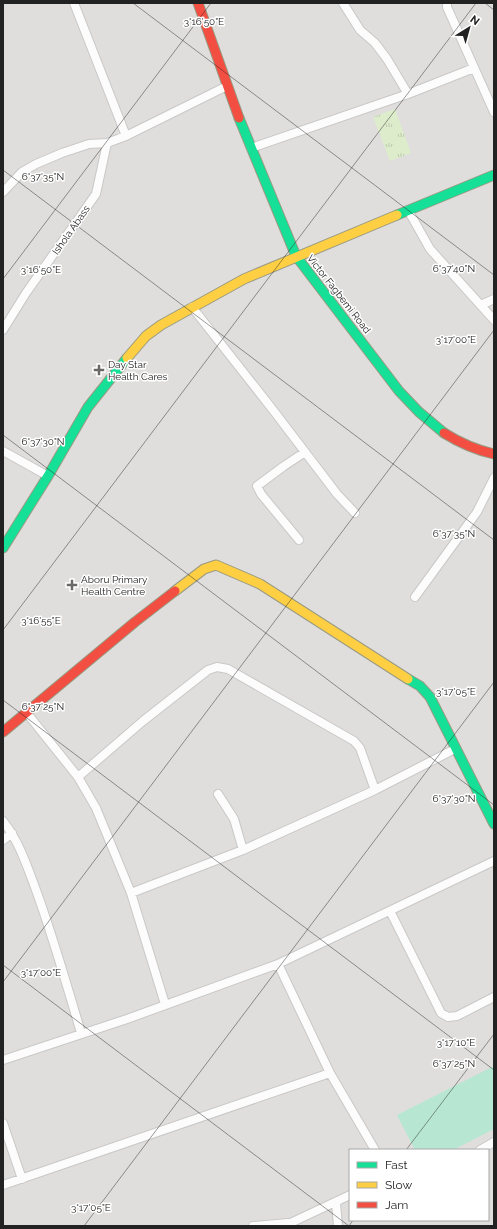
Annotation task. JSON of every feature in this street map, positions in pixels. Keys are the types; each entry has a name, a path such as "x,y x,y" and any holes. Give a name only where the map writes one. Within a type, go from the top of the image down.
{"street":[{"path":"74,3 126,136"},
{"name":"Victor Fagbemi Road","path":"198,3 227,86 251,148 296,256 399,391 417,412 437,429 457,442 474,449 494,454"},
{"path":"343,3 360,30 375,43 387,59 408,94"},
{"path":"447,3 447,7 494,112"},
{"path":"251,148 408,94 474,68"},
{"path":"3,192 22,172 36,164 89,144 107,143 126,136 227,86"},
{"name":"Ishola Abass","path":"3,330 26,293 96,194 107,143"},
{"path":"3,548 48,476 88,407 132,350 146,336 161,325 244,278 494,175"},
{"path":"408,210 430,249 494,320"},
{"path":"481,305 494,298"},
{"path":"192,308 337,494 355,512"},
{"path":"3,451 48,476"},
{"path":"299,540 261,494 257,486 305,452"},
{"path":"415,596 477,512 494,478"},
{"path":"3,732 135,622 204,568 216,565 260,584 420,686 430,697 494,824"},
{"path":"78,777 143,721 208,670 217,667 228,669 354,741 360,748 375,790"},
{"path":"26,712 78,777 96,808 131,893 165,1004"},
{"path":"131,893 243,850 375,790 455,749"},
{"path":"218,794 234,819 243,850"},
{"path":"3,821 12,833 24,858 49,927 81,1033"},
{"path":"3,840 12,833"},
{"path":"3,1060 127,1018 278,964 494,862"},
{"path":"390,911 441,1013 448,1017 456,1016 494,997"},
{"path":"278,964 330,1073 374,1149"},
{"path":"3,1185 330,1073"},
{"path":"3,1123 22,1179"},
{"path":"482,1149 494,1142"},
{"path":"253,1226 288,1224 336,1203 349,1196"},
{"path":"336,1203 338,1226"}],"shaded area":[{"path":"3,3 494,3 494,1226 3,1226"}],"green space":[{"path":"395,109 411,153 390,161 373,117"},
{"path":"494,1066 494,1129 455,1149 414,1149 397,1115"}],"traffic: fast":[{"path":"239,118 296,256 399,391 419,412 444,433"},
{"path":"397,215 494,175"},
{"path":"3,548 48,476 88,407 127,358"},
{"path":"408,679 420,686 430,697 494,824"}],"traffic: slow":[{"path":"127,358 146,336 161,325 244,279 397,215"},
{"path":"175,591 204,569 216,565 260,584 408,679"}],"traffic: jam":[{"path":"198,3 239,118"},
{"path":"444,433 468,446 494,454"},
{"path":"3,732 135,622 175,591"}],"place":[{"name":"Day Star Health Cares","path":"99,370"},
{"name":"Aboru Primary Health Centre","path":"72,585"}]}
